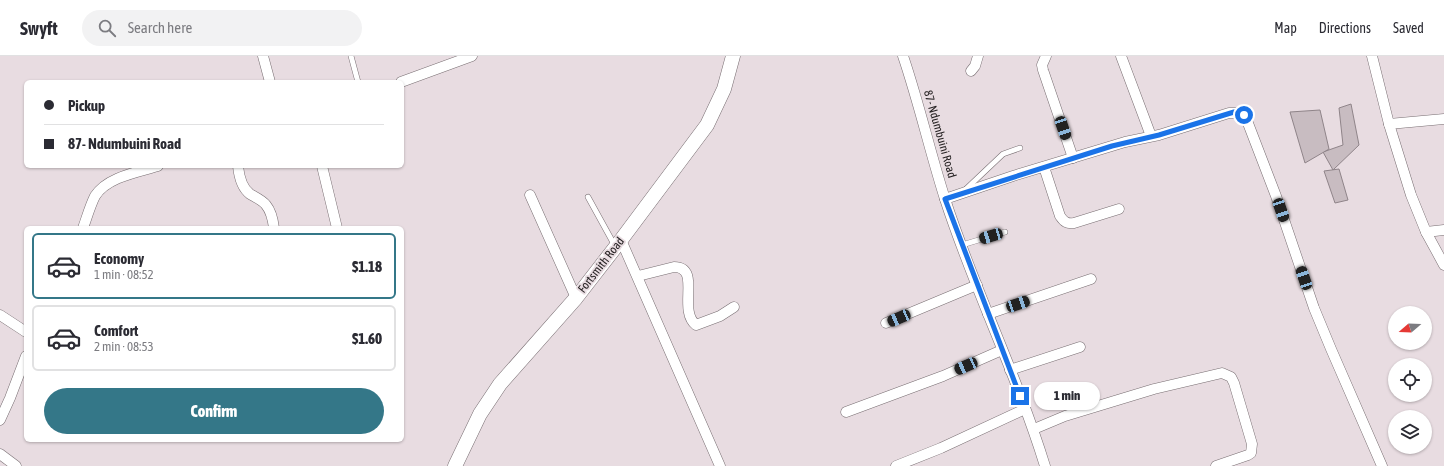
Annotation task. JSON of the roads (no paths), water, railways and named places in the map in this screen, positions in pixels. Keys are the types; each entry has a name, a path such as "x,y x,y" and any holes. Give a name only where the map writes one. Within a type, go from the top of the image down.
{"street":[{"path":"263,56 269,80"},
{"path":"404,81 453,59 472,56"},
{"name":"Fortsmith Road","path":"455,466 480,414 500,384 576,298 707,125 724,89 733,56"},
{"name":"87- Ndumbuini Road","path":"903,56 945,199 988,314 1034,429 1045,466"},
{"path":"972,72 976,66 978,56"},
{"path":"1046,56 1042,65 1043,70 1073,158"},
{"path":"1121,56 1151,136"},
{"path":"1372,56 1389,124 1411,195 1426,232 1444,265"},
{"path":"945,199 1073,158 1234,112 1241,113 1246,118 1276,196 1314,308 1382,466"},
{"path":"1389,124 1444,119"},
{"path":"1044,167 1060,216 1069,224 1119,209"},
{"path":"84,226 96,195 104,186 118,179 152,168"},
{"path":"238,168 240,178 244,186 248,192 266,205 274,226"},
{"path":"322,168 337,226"},
{"path":"530,195 576,298"},
{"path":"1426,232 1444,230"},
{"path":"618,243 638,276 720,466"},
{"path":"638,276 674,267 684,269 686,272 689,289 688,309 696,325 720,316 734,307"},
{"path":"988,314 1091,279"},
{"path":"886,323 977,285"},
{"path":"0,315 24,331"},
{"path":"1010,370 1080,347"},
{"path":"846,412 942,376 1002,350"},
{"path":"0,420 24,361"},
{"path":"1034,429 1065,416 1147,391 1222,373 1231,377 1234,383 1252,444 1252,449 1248,455 1216,466"},
{"path":"896,466 941,448 1025,409"},
{"path":"0,454 16,466"}],"lane":[{"path":"351,56 357,80"},
{"path":"962,193 1002,154 1020,148"},
{"path":"588,197 618,243"},
{"path":"962,245 1005,232"}]}
